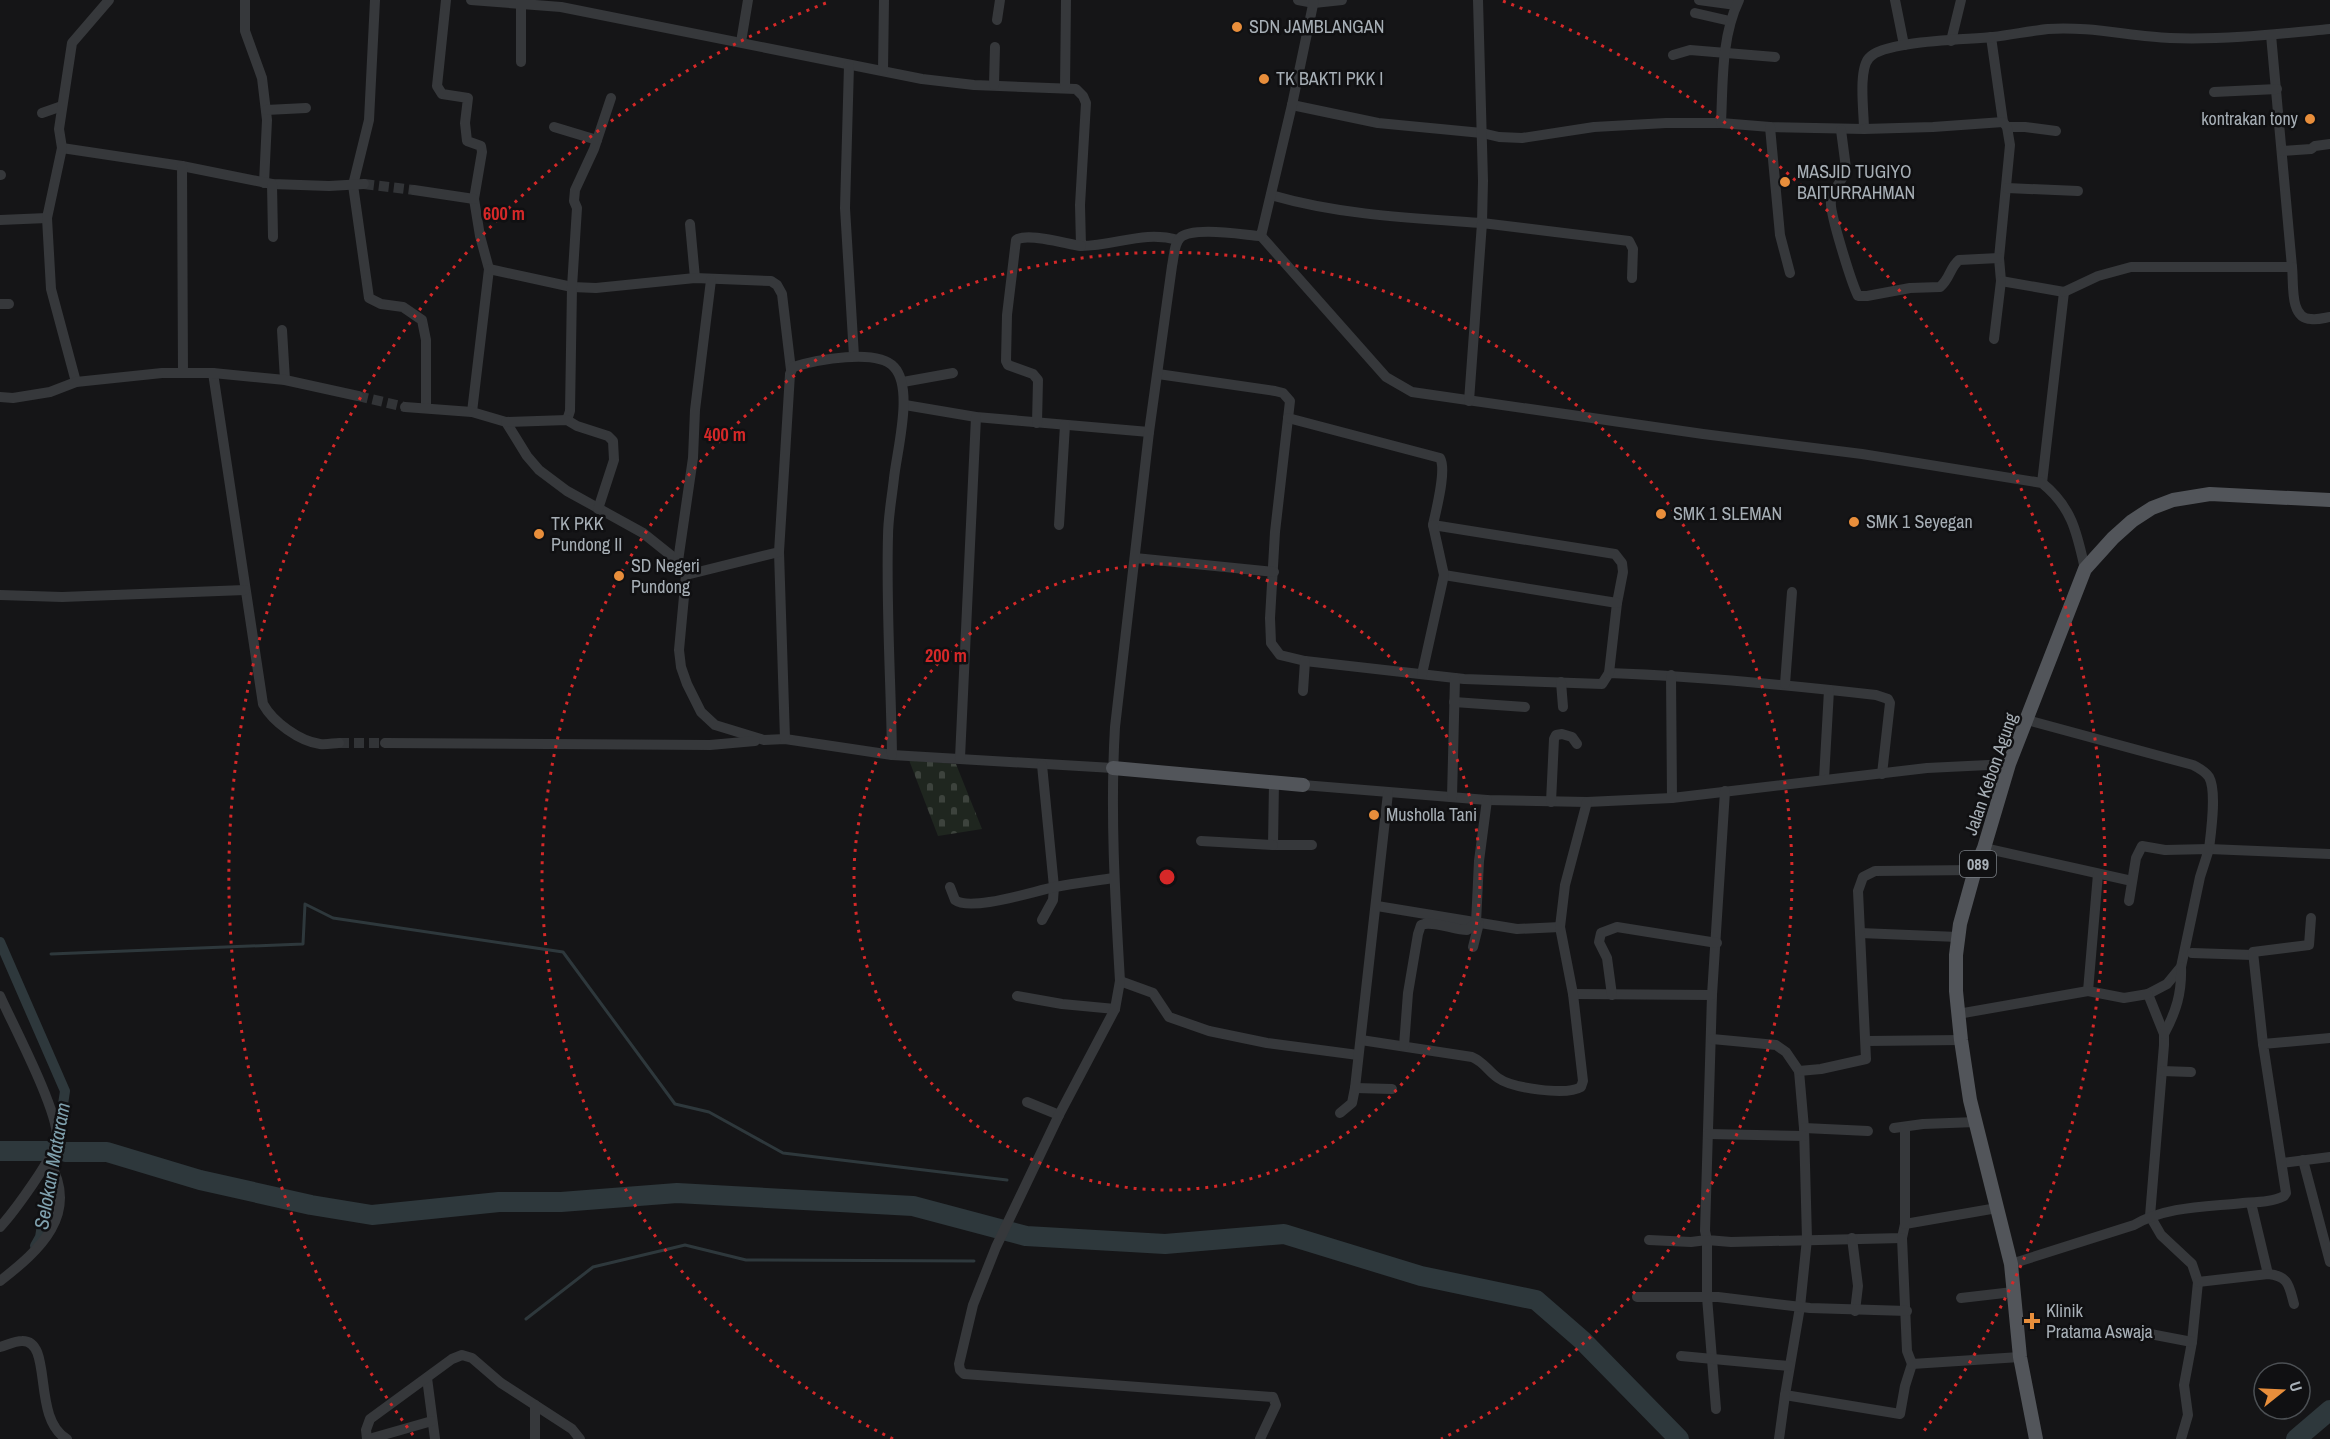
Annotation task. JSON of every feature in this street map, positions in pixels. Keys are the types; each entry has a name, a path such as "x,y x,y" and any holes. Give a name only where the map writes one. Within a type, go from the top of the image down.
{"main road":[{"name":"Jalan Kebon Agung","path":"2036,1439 2020,1357 2011,1264 1976,1122 1958,1014 1956,991 1958,937 1975,870 2009,765 2085,569 2132,521 2152,508 2173,500 2210,494 2330,500"},
{"path":"1113,768 1303,785"}],"street":[{"path":"76,382 51,289 47,218 62,148 59,129 72,43 109,0"},
{"path":"245,0 245,31 260,72 266,110 268,184 273,237"},
{"path":"375,0 369,120 358,185 369,298 381,304 403,307 422,320 427,349 426,408"},
{"path":"446,0 437,86 442,94 468,98 464,135 467,141 481,146 482,152 474,199 480,236 489,269 472,412"},
{"path":"471,0 562,4 922,79 1076,89 1086,103 1080,205 1081,246"},
{"path":"741,42 748,0"},
{"path":"883,71 884,0"},
{"path":"997,20 1000,0"},
{"path":"1065,87 1066,0"},
{"path":"1298,0 1342,0"},
{"path":"1469,401 1482,223 1478,0"},
{"path":"1700,0 1738,3 1730,21 1721,123"},
{"path":"1895,0 1904,45"},
{"path":"1952,41 1961,0"},
{"path":"1261,236 1314,1"},
{"path":"520,2 521,62"},
{"path":"1695,13 1730,21"},
{"path":"1864,129 1863,72 1866,62 1878,51 1904,45 1991,38 2048,29 2170,38 2271,35 2330,29"},
{"path":"2271,35 2296,308 2301,317 2310,320 2330,317"},
{"path":"1991,38 2010,145 1999,258 2001,280 1994,339"},
{"path":"994,85 995,47"},
{"path":"1673,55 1690,50 1775,57"},
{"path":"849,65 845,208 854,356"},
{"path":"2214,92 2277,89"},
{"path":"567,420 570,411 572,286 577,208 574,201 575,189 597,140 610,98"},
{"path":"1292,105 1378,123 1522,138 1594,127 1721,123 1770,128 1840,130 2005,125 2056,131"},
{"path":"42,113 62,106"},
{"path":"266,110 306,108"},
{"path":"554,127 597,140"},
{"path":"1770,128 1780,235 1790,273"},
{"path":"1840,130 1846,168 1845,174 1834,190 1831,207 1858,296 1940,286 1948,279 1953,266 1959,260 1999,258"},
{"path":"2282,151 2312,149 2315,146 2330,144"},
{"path":"62,148 182,166 268,184 358,185"},
{"path":"2312,149 2316,152 2330,150"},
{"path":"182,166 183,373"},
{"path":"2007,189 2078,191"},
{"path":"414,190 474,199"},
{"path":"1271,195 1300,203 1384,217 1482,223 1629,242 1633,249 1632,278"},
{"path":"0,220 47,218"},
{"path":"690,224 695,278"},
{"path":"1260,1439 1276,1405 1273,1396 964,1374 959,1364 973,1305 996,1247 1059,1115 1115,1008 1120,981 1114,878 1115,727 1149,432 1172,266 1178,240 1184,235 1203,231 1261,236 1386,377 1412,392 1703,434 1862,454 2042,483 2062,502 2070,517 2079,541 2085,569"},
{"path":"1037,423 1038,380 1033,374 1008,366 1006,361 1007,315 1016,240 1024,236 1081,246 1101,246 1146,236 1161,236 1178,240"},
{"path":"2001,280 2064,292 2098,276 2131,267 2292,267"},
{"path":"489,269 572,286 596,288 625,287 695,278 762,280 771,281 777,285 782,294 792,370 779,552 785,739"},
{"path":"678,561 693,458 695,410 711,280"},
{"path":"2042,483 2064,292"},
{"path":"282,330 285,380"},
{"path":"792,370 797,366 854,356 886,361 896,368 903,382 905,405 897,449 888,535 892,755"},
{"path":"0,397 13,398 50,392 76,382 162,373 213,374 285,380 358,396"},
{"path":"903,382 953,373"},
{"path":"213,374 246,578 245,590 263,704 267,711 291,732 303,739 321,744 339,743"},
{"path":"1158,374 1283,393 1290,401 1278,490 1270,618 1271,643 1280,655 1305,661 1455,678 1602,684 1609,673 1623,572 1622,563 1615,554 1433,525"},
{"path":"905,405 976,417 1149,432"},
{"path":"405,407 472,412 506,422 567,420 577,426 608,436 613,441 614,460 598,509"},
{"path":"960,758 976,417"},
{"path":"1288,417 1440,458 1443,463 1433,525 1444,576 1422,674"},
{"path":"506,422 527,456 539,470 567,491 643,533 678,561 686,575 679,650 681,667 690,692 701,712 716,726 764,740"},
{"path":"1059,525 1065,425"},
{"path":"686,575 779,552"},
{"path":"1136,558 1274,572"},
{"path":"1444,576 1617,603"},
{"path":"0,595 62,597 245,590"},
{"path":"1785,684 1792,592"},
{"path":"1303,691 1305,661"},
{"path":"1609,673 1671,675 1785,684 1876,695 1888,699 1890,709 1882,774"},
{"path":"1671,675 1672,798"},
{"path":"1452,797 1455,678"},
{"path":"1561,682 1563,707"},
{"path":"1824,779 1829,690"},
{"path":"1454,702 1525,707"},
{"path":"2028,720 2193,765 2205,771 2210,778 2212,792 2209,849 2200,878 2181,967 2182,987 2179,1002 2164,1035 2150,1216 2161,1235 2192,1264 2198,1282 2192,1342 2184,1385 2188,1415 2181,1439"},
{"path":"1551,802 1554,739 1556,735 1572,736 1576,744"},
{"path":"385,743 710,745 785,739 892,755 1113,768"},
{"path":"1042,765 1054,887 1053,900 1042,920"},
{"path":"1303,785 1487,800 1587,802 1672,798 1927,768 2009,765"},
{"path":"1273,845 1274,782"},
{"path":"1716,1409 1707,1297 1705,1231 1713,995 1725,791"},
{"path":"1340,1113 1352,1103 1355,1088 1389,793"},
{"path":"1473,947 1477,923 1479,861 1487,800"},
{"path":"1361,1040 1472,1057 1486,1065 1497,1078 1529,1088 1576,1090 1581,1087 1583,1081 1573,994 1560,927 1565,885 1587,802"},
{"path":"1202,841 1312,845"},
{"path":"2129,901 2138,850 2142,846 2165,850 2209,849 2330,854"},
{"path":"1984,848 2132,880"},
{"path":"1799,1071 1863,1061 1867,1056 1858,891 1863,877 1870,872 1975,870"},
{"path":"2088,992 2098,874"},
{"path":"950,886 955,900 966,904 1019,897 1054,887 1114,878"},
{"path":"1377,906 1517,929 1560,927"},
{"path":"2192,953 2253,955 2256,951 2309,945 2311,918"},
{"path":"1404,1046 1408,993 1421,926 1427,923 1456,930 1467,930 1477,923"},
{"path":"1612,994 1608,958 1599,942 1601,933 1606,930 1617,927 1717,943"},
{"path":"1860,933 1958,937"},
{"path":"2011,1264 2134,1225 2150,1216 2196,1207 2272,1200 2286,1195 2263,1044 2253,955"},
{"path":"1958,1014 2088,992 2124,998 2148,994 2167,984 2181,967"},
{"path":"1120,981 1153,993 1169,1017 1209,1031 1268,1043 1358,1055"},
{"path":"1573,994 1713,995"},
{"path":"2148,994 2164,1035"},
{"path":"0,996 51,1112 57,1137 47,1164 0,1227"},
{"path":"1017,996 1062,1004 1115,1008"},
{"path":"2263,1044 2330,1038"},
{"path":"1712,1039 1776,1045 1792,1058 1799,1071 1804,1132 1807,1239 1800,1307 1779,1439"},
{"path":"1867,1041 1961,1040"},
{"path":"2162,1071 2191,1072"},
{"path":"1355,1088 1392,1089"},
{"path":"1027,1102 1059,1115"},
{"path":"1785,1395 1900,1414 1912,1364 1907,1350 1902,1238 1905,1224 1899,1128 1923,1124 1976,1122"},
{"path":"1708,1134 1868,1131"},
{"path":"2282,1163 2330,1156"},
{"path":"2303,1160 2326,1232 2330,1262"},
{"path":"0,1281 28,1260 50,1233 60,1208 57,1175 47,1164"},
{"path":"2251,1203 2268,1274"},
{"path":"1905,1224 1997,1208"},
{"path":"1852,1238 1858,1286 1855,1311"},
{"path":"1649,1240 1731,1242 1902,1238"},
{"path":"2198,1282 2268,1274 2279,1275 2288,1282 2294,1304"},
{"path":"1960,1298 2013,1292"},
{"path":"1637,1297 1707,1297 1855,1311 1907,1311"},
{"path":"2145,1333 2192,1342"},
{"path":"0,1347 22,1340 32,1343 37,1349 43,1374 44,1401 52,1426 58,1434 67,1439"},
{"path":"432,1421 368,1439 366,1430 370,1419 452,1359 462,1355 472,1358 501,1383 572,1429 580,1439"},
{"path":"1680,1356 1789,1366"},
{"path":"1912,1364 2020,1357"},
{"path":"427,1378 435,1439"},
{"path":"535,1439 536,1405"}],"green space":[{"path":"909,760 956,764 982,829 938,836"}],"waterway":[{"path":"51,954 303,944 305,904 333,918 563,952 675,1104 709,1112 783,1153 1007,1180"},
{"name":"Selokan Mataram","path":"0,942 65,1091 58,1138"},
{"path":"0,1151 53,1151"},
{"path":"65,1152 107,1152 200,1180 311,1205 372,1215 499,1202 561,1202 677,1193 913,1206 1026,1236 1165,1244 1284,1234 1421,1276 1536,1300 1582,1340 1679,1439"},
{"name":"Selokan Mataram","path":"35,1246 40,1237 53,1162"},
{"path":"526,1319 593,1267 685,1245 746,1260 974,1261"},
{"path":"2296,1439 2330,1410"}],"tunnel":[{"path":"364,184 414,190"},
{"path":"358,396 405,407"},
{"path":"339,743 385,743"}],"place":[{"name":"SDN JAMBLANGAN","path":"1237,27"},
{"name":"TK BAKTI PKK I","path":"1264,79"},
{"name":"kontrakan tony","path":"2310,119"},
{"name":"MASJID TUGIYO BAITURRAHMAN","path":"1785,182"},
{"name":"SMK 1 SLEMAN","path":"1661,514"},
{"name":"SMK 1 Seyegan","path":"1854,522"},
{"name":"TK PKK Pundong II","path":"539,534"},
{"name":"SD Negeri Pundong","path":"619,576"},
{"name":"Musholla Tani","path":"1374,815"},
{"name":"Klinik Pratama Aswaja","path":"2032,1321"}]}
